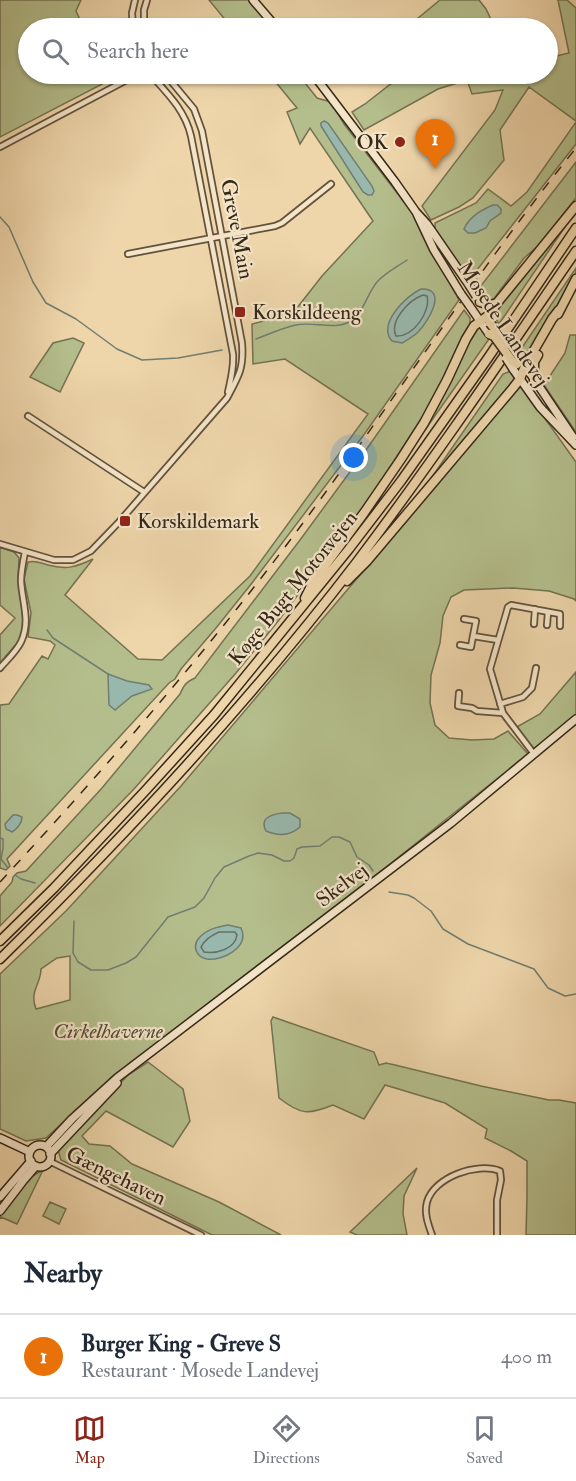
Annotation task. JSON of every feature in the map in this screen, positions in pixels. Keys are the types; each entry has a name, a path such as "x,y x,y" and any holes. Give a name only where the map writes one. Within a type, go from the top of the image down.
{"highway":[{"path":"519,365 513,362 488,324 497,303 576,206"},
{"name":"Køge Bugt Motorvejen","path":"0,941 54,888 214,715 349,549 401,481 488,358 576,228"},
{"name":"Køge Bugt Motorvejen","path":"0,959 74,886 163,792 227,720 317,611 433,459 576,251"},
{"path":"534,380 534,362 576,279"},
{"path":"478,299 490,304 497,303"},
{"path":"317,611 367,561 513,388 522,382 519,365 559,310"},
{"path":"295,615 313,582 407,450 428,415 474,326 488,324"},
{"path":"488,324 509,344"}],"street":[{"path":"132,18 135,0"},
{"path":"144,18 147,0"},
{"path":"253,0 268,18"},
{"path":"0,147 119,84"},
{"name":"Greve Main","path":"159,84 178,106 188,125 234,365 226,398"},
{"name":"Greve Main","path":"0,544 54,560 73,560 91,551 226,398 239,376 243,355 242,343 202,131 194,110 173,84"},
{"name":"Mosede Landevej","path":"321,84 427,224 478,299 488,324"},
{"path":"211,238 282,224 331,184"},
{"name":"Mosede Landevej","path":"416,212 434,250 461,294 488,324"},
{"name":"Greve Main","path":"128,254 211,238"},
{"name":"Mosede Landevej","path":"509,344 519,365 534,380 576,444"},
{"name":"Mosede Landevej","path":"522,382 540,407 576,444"},
{"path":"28,416 144,492"},
{"path":"0,668 15,651 25,631 26,612 21,577 25,552"},
{"path":"534,754 503,713 490,669 508,606 560,614 560,626"},
{"path":"534,624 535,609"},
{"path":"547,626 548,612"},
{"path":"460,645 471,647 476,621 464,619"},
{"path":"473,636 498,640"},
{"path":"500,704 523,697 532,688 536,668"},
{"path":"459,693 458,706 477,711 503,713"},
{"name":"Skelvej","path":"48,1154 99,1103 123,1073 451,823 576,719"},
{"path":"0,1138 30,1152"},
{"path":"0,1211 33,1164 30,1152 32,1148 42,1145 48,1154 42,1166 33,1164"},
{"name":"Gængehaven","path":"48,1154 201,1235"},
{"path":"0,1197 33,1164"},
{"path":"432,1235 426,1213 427,1202 432,1192 448,1178 471,1170 486,1169 497,1170 501,1176 497,1200 497,1235"}],"green space":[{"path":"0,0 81,0 76,11 79,18 18,18 18,84 102,84 0,137"},
{"path":"209,0 249,0 264,18 224,18"},
{"path":"440,0 479,0 490,18 418,18"},
{"path":"558,0 567,0 576,8 576,121 529,87 500,130 504,160 473,198 431,220 422,206 495,110 503,90 472,94 468,84 558,84 558,56 569,53"},
{"path":"277,84 306,84 317,98 331,102 344,124 414,215 459,300 363,436 252,583 175,679 7,859 10,866 6,870 0,868 0,705 9,704 42,656 48,659 55,645 50,641 28,637 31,613 24,579 28,562 66,567 76,566 93,559 65,595 138,659 162,660 250,576 368,414 285,359 253,364 252,324 293,313 322,276 373,221 310,128 300,144 287,112 297,108"},
{"path":"390,84 454,84 438,89 364,130 352,112"},
{"path":"576,122 576,144 473,275 467,279 435,231 435,223 476,203 488,189 511,206 527,192"},
{"path":"576,162 576,198 539,245 524,258 493,300 487,302 477,291"},
{"path":"573,215 499,324 493,315"},
{"path":"576,268 576,272 529,355 523,358 519,352"},
{"path":"464,310 470,318 470,325 423,416 370,498 279,620 236,673 134,789 0,926 0,896 12,882 13,877 17,873 26,871 102,788 186,684 195,678 366,450"},
{"path":"479,327 489,339 406,457 476,328"},
{"path":"570,335 576,335 576,432 544,385 565,353"},
{"path":"73,338 84,343 60,392 30,377 53,343"},
{"path":"511,371 516,379 423,490 503,374"},
{"name":"Cirkelhaverne","path":"521,385 576,462 576,601 549,591 513,588 464,590 451,597 443,616 440,643 431,675 430,703 435,725 449,738 494,739 508,731 528,754 390,864 110,1079 46,1138 26,1141 0,1129 0,974 66,911 181,786","holes":["70,956 70,1000 36,1009 34,1003 41,969 57,958"]},
{"path":"0,547 14,552 19,558 18,581 23,630 18,642 0,663 0,635 15,618 0,605"},
{"path":"576,672 576,714 534,750 515,728 540,714"},
{"path":"273,1017 374,1052 379,1065 386,1063 481,1086 549,1100 576,1103 576,1235 526,1235 527,1161 485,1138 487,1129 445,1103 385,1085 364,1119 333,1105 317,1111 305,1112 287,1104 279,1098 271,1021"},
{"path":"148,1062 183,1089 190,1121 173,1147 106,1111 82,1136 89,1144 110,1146 132,1164 219,1202 281,1235 212,1235 61,1160 58,1150 128,1075"},
{"path":"417,1168 404,1196 403,1214 407,1235 357,1235 350,1232"},
{"path":"43,1170 17,1224 1,1217 0,1219 0,1214 31,1177"},
{"path":"50,1202 66,1209 59,1224 43,1216"}],"water":[{"path":"324,121 328,123 372,186 374,191 372,195 363,192 321,126"},
{"path":"493,205 501,209 501,213 490,221 486,228 475,233 468,233 464,229 476,214"},
{"path":"421,289 429,290 434,294 435,300 431,314 412,337 402,343 392,341 388,334 388,327 395,311"},
{"path":"108,674 127,681 149,685 152,689 132,696 115,710 109,705"},
{"path":"283,813 290,813 300,819 300,827 284,834 266,831 265,820"},
{"path":"13,815 22,817 19,826 12,832 6,829 5,824"},
{"path":"228,925 241,928 243,935 238,947 220,958 207,959 200,956 196,948 199,938 209,930"}],"waterway":[{"path":"0,217 9,227 33,282 46,303 76,319 117,349 142,360 178,358 222,350"},
{"path":"256,339 296,325 331,326 351,321 359,313 377,282 407,260"},
{"path":"47,630 53,638 108,674"},
{"path":"74,921 73,953 78,962 91,970 108,970 136,957 168,917 195,907 204,898 224,867 249,856 258,853 290,861 294,858 297,849 320,846 332,837 339,837 350,842 357,857 369,865 373,871"},
{"path":"0,838 3,839 1,859 8,868"},
{"path":"15,875 35,883"},
{"path":"389,892 414,898 431,911 443,929 468,944 534,969 548,988 565,996 576,994"}],"railway":[{"path":"0,882 152,712 224,625 330,487 468,291 576,148"}],"place":[{"name":"OK","path":"400,142"},
{"name":"Burger King - Greve S","path":"435,169"},
{"name":"Korskildeeng","path":"240,312"},
{"name":"Korskildemark","path":"125,521"}]}
